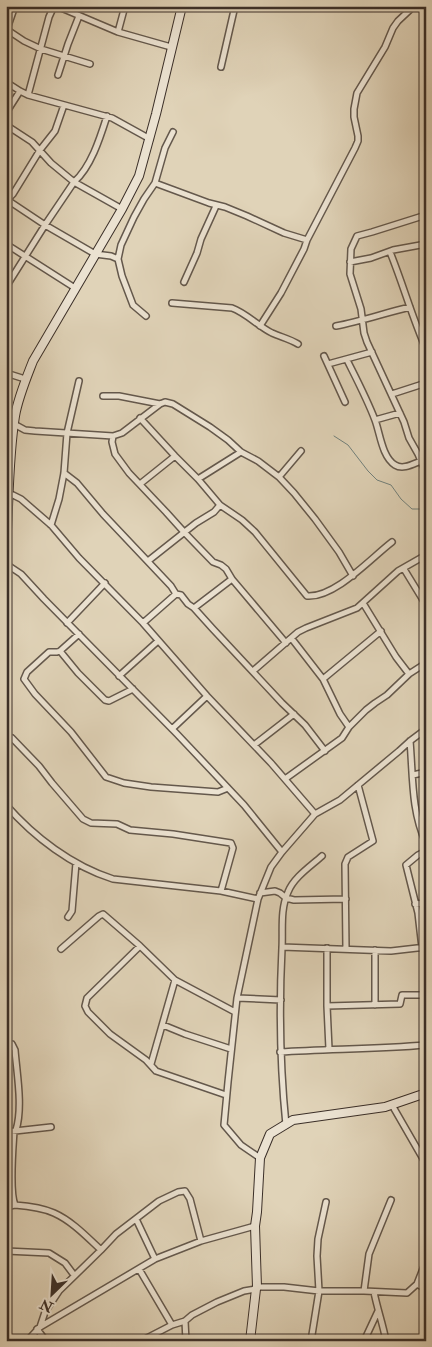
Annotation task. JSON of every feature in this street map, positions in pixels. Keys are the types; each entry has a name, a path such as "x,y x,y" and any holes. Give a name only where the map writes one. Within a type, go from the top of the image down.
{"main road":[{"path":"6,548 8,471 14,420 26,379 139,176 150,139 182,6"},
{"path":"250,1341 256,1288 256,1226 260,1158 270,1134 293,1120 392,1105 426,1093"}],"street":[{"path":"15,6 6,29 41,49 90,64"},
{"path":"118,32 125,6"},
{"path":"221,67 235,6"},
{"path":"260,326 281,293 304,249 306,240 358,141 354,117 357,94 385,47 393,28 414,6"},
{"path":"28,95 49,17 56,7 118,32 171,47"},
{"path":"58,75 79,16"},
{"path":"6,82 28,95 118,120 150,139"},
{"path":"6,113 20,92"},
{"path":"64,105 55,131 7,200 95,254 118,259"},
{"path":"6,288 45,224 82,173 97,147 107,116"},
{"path":"6,125 32,142 51,163 74,182 122,209"},
{"path":"146,316 136,308 130,298 118,259 121,245 131,222 155,183 165,148 173,132"},
{"path":"155,183 216,206 225,207 284,233 306,240"},
{"path":"184,282 216,206"},
{"path":"426,215 356,236 351,249 350,262 350,274 362,309 364,333 426,472"},
{"path":"6,244 75,288"},
{"path":"350,262 371,258 393,250 426,244"},
{"path":"390,252 426,349"},
{"path":"172,303 232,308 238,310 260,326 298,344"},
{"path":"336,326 410,308"},
{"path":"328,364 372,352"},
{"path":"324,356 345,402"},
{"path":"347,360 375,420 385,451 394,465 403,467 421,461"},
{"path":"6,373 26,379"},
{"path":"51,525 59,499 64,473 67,433 79,381"},
{"path":"392,394 426,384"},
{"path":"103,396 119,396 160,404"},
{"path":"6,414 26,430 113,436 122,433 160,404 165,402 173,404 222,436 241,452 258,461 278,477 314,518 339,552 353,576"},
{"path":"375,420 400,413"},
{"path":"140,418 220,505 242,520 255,532 307,596 317,595 342,583 353,576 392,542"},
{"path":"113,436 112,442 115,454 129,473 213,562 226,569 232,579 286,643"},
{"path":"278,477 301,451"},
{"path":"198,480 241,452"},
{"path":"140,484 174,456"},
{"path":"64,473 77,483 103,514 148,560 176,594 181,595 194,608 294,714 325,751"},
{"path":"7,494 21,499 51,525 79,558 143,623 207,696 254,744 315,814"},
{"path":"148,560 214,512 220,505"},
{"path":"253,671 298,632 357,608 393,576 426,555"},
{"path":"6,564 21,574 172,729 244,805 282,852"},
{"path":"404,569 426,605"},
{"path":"194,608 232,579"},
{"path":"67,623 104,583"},
{"path":"143,623 176,594"},
{"path":"363,603 409,674"},
{"path":"323,680 381,631"},
{"path":"79,634 60,651 49,652 27,672 24,679 35,694 71,732 106,776 124,783 151,787 218,792 228,788"},
{"path":"292,639 323,680 340,714 349,727"},
{"path":"119,676 158,641"},
{"path":"60,651 87,683 105,700 109,701 133,689"},
{"path":"285,779 342,738 349,727 375,703 388,695 409,674 426,663"},
{"path":"172,729 207,696"},
{"path":"254,744 294,714"},
{"path":"260,1158 241,1145 224,1125 237,998 260,893 271,867 315,814 340,800 410,740 426,729"},
{"path":"12,738 39,766 83,819 91,823 117,824 130,830 182,835 231,843 233,848 221,891"},
{"path":"410,740 415,810 419,827 426,842"},
{"path":"412,776 426,772"},
{"path":"346,949 344,864 348,857 373,841 358,785"},
{"path":"6,804 25,825 76,863 113,879 221,891 258,900"},
{"path":"282,947 391,951 424,948 413,890 406,866 418,855 426,851"},
{"path":"286,1125 280,1052 282,908 289,889 322,856"},
{"path":"68,917 72,911 76,863"},
{"path":"260,893 275,891 286,898 294,900 346,899"},
{"path":"415,904 426,904"},
{"path":"61,949 103,914 175,980 235,1012"},
{"path":"140,946 87,998 85,1006 88,1012 110,1034 151,1064 156,1071 226,1095"},
{"path":"327,948 329,1049"},
{"path":"375,950 375,1005"},
{"path":"151,1064 175,980"},
{"path":"327,1006 400,1004 402,995 426,995"},
{"path":"237,998 281,1000"},
{"path":"163,1025 231,1049"},
{"path":"6,1046 12,1044 15,1050 18,1097 18,1122 15,1131 12,1170 15,1205"},
{"path":"280,1052 426,1045"},
{"path":"392,1105 426,1164"},
{"path":"6,1132 52,1127"},
{"path":"27,1341 38,1328 45,1312 59,1291 74,1275 102,1250 116,1234 159,1201 178,1192 185,1191 190,1199 201,1241"},
{"path":"364,1291 369,1254 390,1200"},
{"path":"310,1341 319,1291 316,1256 326,1202"},
{"path":"6,1212 10,1206 15,1205 57,1214 102,1250"},
{"path":"136,1220 155,1259"},
{"path":"38,1328 155,1259 201,1241 256,1226"},
{"path":"6,1251 49,1253 65,1263 74,1275"},
{"path":"141,1341 172,1325 185,1321 192,1315 217,1302 256,1288 284,1287 319,1291 364,1291 407,1294 417,1284 426,1260"},
{"path":"139,1269 172,1325"},
{"path":"417,1284 426,1289"},
{"path":"374,1292 386,1341"},
{"path":"364,1341 378,1311"},
{"path":"185,1321 186,1341"},
{"path":"38,1328 46,1341"}],"waterway":[{"path":"334,436 348,445 377,480 391,485 401,499 412,509 426,509"}]}
